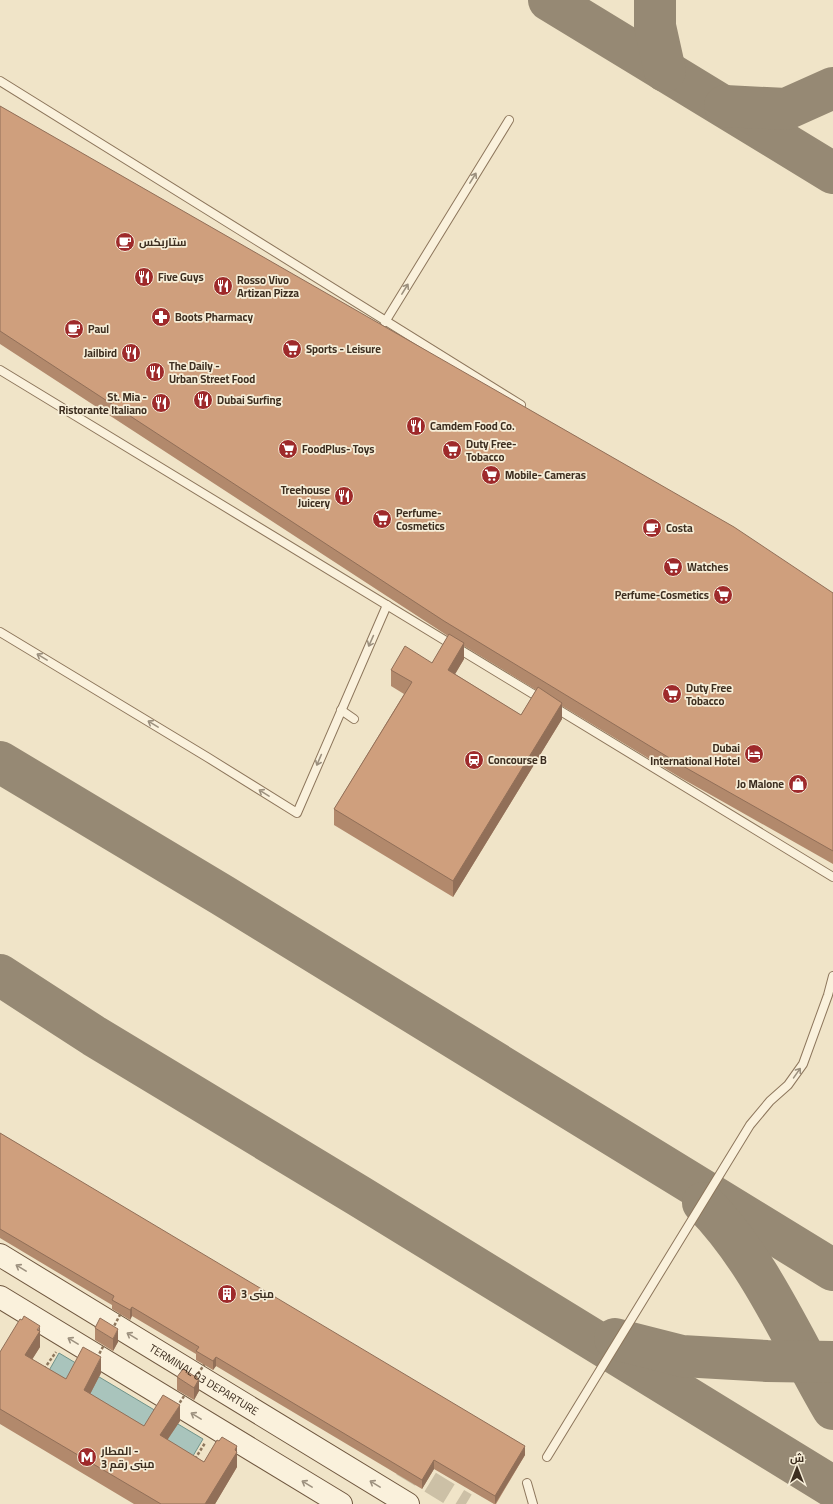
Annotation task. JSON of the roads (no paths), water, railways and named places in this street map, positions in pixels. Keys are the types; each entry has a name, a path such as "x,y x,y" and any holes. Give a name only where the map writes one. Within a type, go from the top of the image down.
{"main road":[{"name":"TERMINAL 03 DEPARTURE","path":"0,1255 408,1504"},
{"path":"0,1297 341,1504"}],"lane":[{"path":"0,81 385,322 530,410"},
{"path":"385,322 509,120"},
{"path":"0,370 833,877"},
{"path":"0,632 297,813 386,605"},
{"path":"341,710 354,719"},
{"path":"547,1457 742,1137 770,1101 788,1085 803,1064 828,995 833,976"},
{"path":"527,1483 533,1504"}],"water":[{"path":"59,1353 203,1439 187,1466 43,1381"}],"tunnel":[{"path":"402,1465 466,1504"}],"place":[{"name":"ستاربكس","path":"125,242"},
{"name":"Five Guys","path":"144,277"},
{"name":"Rosso Vivo Artizan Pizza","path":"223,286"},
{"name":"Boots Pharmacy","path":"161,317"},
{"name":"Paul","path":"74,329"},
{"name":"Sports - Leisure","path":"292,349"},
{"name":"Jailbird","path":"131,353"},
{"name":"The Daily - Urban Street Food","path":"155,372"},
{"name":"Dubai Surfing","path":"203,400"},
{"name":"St. Mia - Ristorante Italiano","path":"161,403"},
{"name":"Camdem Food Co.","path":"416,426"},
{"name":"FoodPlus- Toys","path":"288,449"},
{"name":"Duty Free- Tobacco","path":"452,450"},
{"name":"Mobile- Cameras","path":"491,475"},
{"name":"Treehouse Juicery","path":"344,496"},
{"name":"Perfume- Cosmetics","path":"382,519"},
{"name":"Costa","path":"652,528"},
{"name":"Watches","path":"673,567"},
{"name":"Perfume-Cosmetics","path":"723,595"},
{"name":"Duty Free Tobacco","path":"672,694"},
{"name":"Dubai International Hotel","path":"754,754"},
{"name":"Concourse B","path":"474,760"},
{"name":"Jo Malone","path":"798,784"},
{"name":"مبنى 3","path":"227,1294"},
{"name":"المطار - مبنى رقم 3","path":"87,1457"}]}
